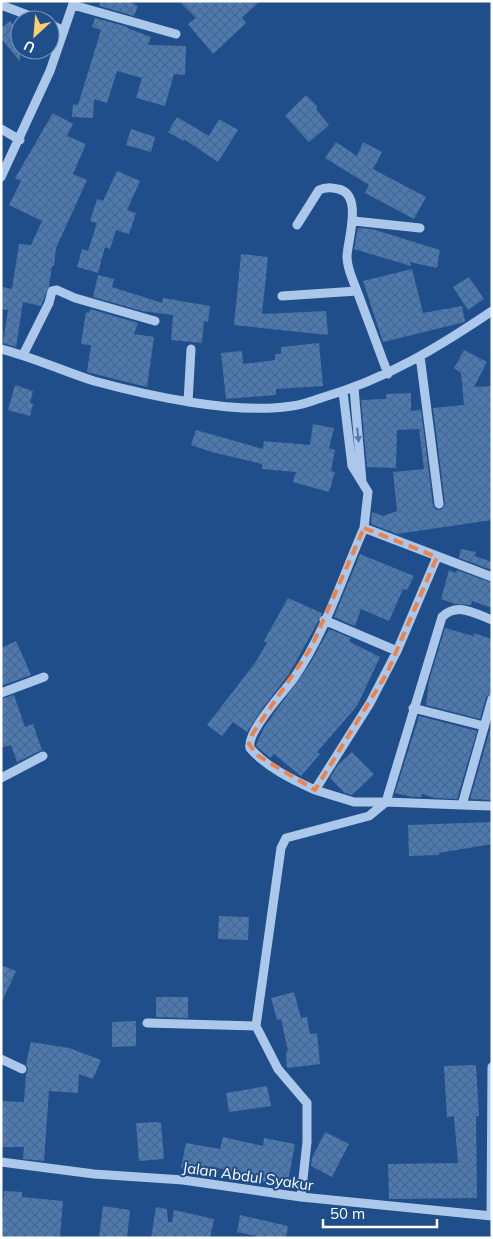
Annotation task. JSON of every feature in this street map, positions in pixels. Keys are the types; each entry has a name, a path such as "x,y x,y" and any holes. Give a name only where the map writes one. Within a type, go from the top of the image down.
{"street":[{"path":"1,177 20,140 50,71 74,3 176,34"},
{"path":"1,5 14,10"},
{"path":"60,29 64,31"},
{"path":"1,129 20,140"},
{"path":"297,226 313,196 324,187 341,189 349,198 354,221 347,255 348,266 388,374"},
{"path":"354,221 420,228"},
{"path":"23,354 49,303 52,291 57,290 76,298 155,321"},
{"path":"282,296 357,291"},
{"path":"1,349 23,354 94,381 188,402 265,409 293,406 343,392 388,374 492,311"},
{"path":"188,402 191,349"},
{"path":"420,356 440,504"},
{"path":"354,388 362,482"},
{"path":"343,392 352,466 368,492 364,528 324,620 295,676 253,733 249,744 257,755 296,781 333,797 354,802 491,806"},
{"path":"364,528 492,577"},
{"path":"315,790 370,703 397,651 437,557"},
{"path":"301,1197 307,1142 307,1103 278,1069 256,1026 281,848 284,840 292,836 369,816 386,802 442,617 448,611 460,608 492,620"},
{"path":"324,620 397,651"},
{"path":"1,693 44,677"},
{"path":"462,805 492,698"},
{"path":"413,708 484,726"},
{"path":"1,778 43,756"},
{"path":"147,1022 256,1026"},
{"path":"1,1059 22,1070"},
{"path":"491,1216 492,1067"},
{"name":"Jalan Abdul Syakur","path":"1,1162 84,1173 183,1180 301,1197 491,1216"}],"highlighted area":[{"path":"364,528 437,557 387,673 315,790 257,755 249,744 253,733 311,648"}],"building":[{"path":"101,1 128,1 138,6 134,16 99,6"},
{"path":"179,1 260,1 242,18 246,23 213,54 188,24 196,18"},
{"path":"95,18 128,27 151,37 148,45 186,46 185,75 174,74 165,106 136,98 142,78 117,71 107,103 94,99 93,118 72,117 73,104 78,105 101,30 92,27"},
{"path":"10,21 10,49 1,38 1,28"},
{"path":"306,95 318,107 316,109 329,125 309,142 285,116"},
{"path":"53,113 73,124 67,136 86,144 73,174 87,180 56,248 49,286 41,306 23,302 16,347 3,343 8,310 1,309 1,296 3,287 12,289 19,244 31,245 42,221 9,205 21,181 15,178"},
{"path":"177,117 209,136 219,119 238,130 218,162 184,139 183,141 168,132"},
{"path":"131,129 155,137 151,152 126,145"},
{"path":"336,142 357,156 363,142 382,152 373,169 426,197 414,219 365,193 369,185 325,158"},
{"path":"117,171 140,181 127,210 136,213 129,234 116,230 110,249 105,247 98,273 77,267 82,249 88,251 97,223 90,221 97,199 103,201"},
{"path":"358,228 372,229 440,250 437,268 410,262 411,266 354,249"},
{"path":"241,254 268,257 262,314 326,311 328,335 234,325"},
{"path":"412,269 423,313 462,306 465,322 383,342 363,281"},
{"path":"98,275 114,279 112,287 162,303 163,298 210,306 208,322 204,321 202,343 171,340 173,315 142,311 93,297"},
{"path":"469,277 484,299 468,310 453,287"},
{"path":"90,309 138,323 134,334 154,337 147,387 87,372 91,345 81,344 86,312 89,313"},
{"path":"319,343 323,386 276,389 276,395 226,399 221,353 242,351 243,364 275,360 275,354 281,354 281,347"},
{"path":"464,350 487,362 474,387 492,386 492,520 397,534 371,524 372,512 383,516 397,511 393,472 424,469 419,429 397,430 396,468 367,467 361,400 386,399 386,394 411,393 411,411 421,410 433,505 436,510 442,509 445,503 433,408 464,405 461,373 454,368"},
{"path":"15,385 33,391 30,403 33,404 30,416 8,410"},
{"path":"313,424 334,428 329,448 335,450 331,471 335,472 329,492 293,482 296,472 262,469 262,464 191,445 196,430 263,449 264,441 310,445"},
{"path":"461,549 476,552 475,556 492,562 492,570 459,558"},
{"path":"360,554 414,576 407,590 403,589 389,621 361,609 355,626 334,617"},
{"path":"449,570 456,573 457,570 492,583 492,608 472,601 471,605 455,604 441,599"},
{"path":"288,598 322,613 318,622 289,674 247,732 233,722 222,736 207,725 255,663 267,643 264,641"},
{"path":"445,628 473,636 474,633 492,639 492,693 486,697 480,719 426,705 429,681"},
{"path":"329,629 351,638 350,642 380,657 357,706 317,752 320,754 301,776 274,754 270,758 256,746 265,726 310,664"},
{"path":"16,641 31,675 1,686 1,648"},
{"path":"14,695 25,727 33,724 42,750 17,762 11,745 1,748 1,699"},
{"path":"419,716 477,731 457,799 435,798 422,794 421,797 413,797 395,793"},
{"path":"492,723 492,800 470,799"},
{"path":"352,752 374,774 352,795 345,793 330,778 337,766"},
{"path":"492,822 492,844 439,853 439,855 409,856 408,825"},
{"path":"219,916 249,917 248,940 218,939"},
{"path":"1,965 16,971 1,1004"},
{"path":"294,992 301,1018 307,1017 310,1034 317,1033 320,1064 287,1068 286,1052 288,1051 281,1019 277,1020 271,998"},
{"path":"156,997 188,997 188,1018 156,1017"},
{"path":"136,1021 136,1046 112,1047 112,1022"},
{"path":"31,1042 69,1048 101,1060 93,1079 79,1074 78,1093 49,1091 44,1161 23,1159 24,1147 1,1147 1,1101 24,1102 28,1069 26,1064"},
{"path":"476,1065 479,1116 476,1116 477,1198 389,1199 388,1164 458,1163 454,1116 447,1117 444,1066"},
{"path":"267,1086 271,1106 229,1112 226,1093"},
{"path":"136,1123 161,1123 164,1159 139,1161"},
{"path":"325,1132 349,1144 332,1177 311,1166 312,1158"},
{"path":"223,1137 263,1146 264,1138 295,1144 287,1186 243,1178 243,1174 210,1166 209,1172 181,1168 186,1143 220,1149"},
{"path":"4,1191 22,1192 22,1197 63,1201 60,1238 1,1238"},
{"path":"103,1206 130,1210 127,1238 99,1238"},
{"path":"156,1207 167,1209 168,1222 172,1222 174,1210 214,1219 210,1238 151,1238"},
{"path":"240,1215 288,1226 286,1238 265,1238 237,1232"}]}
